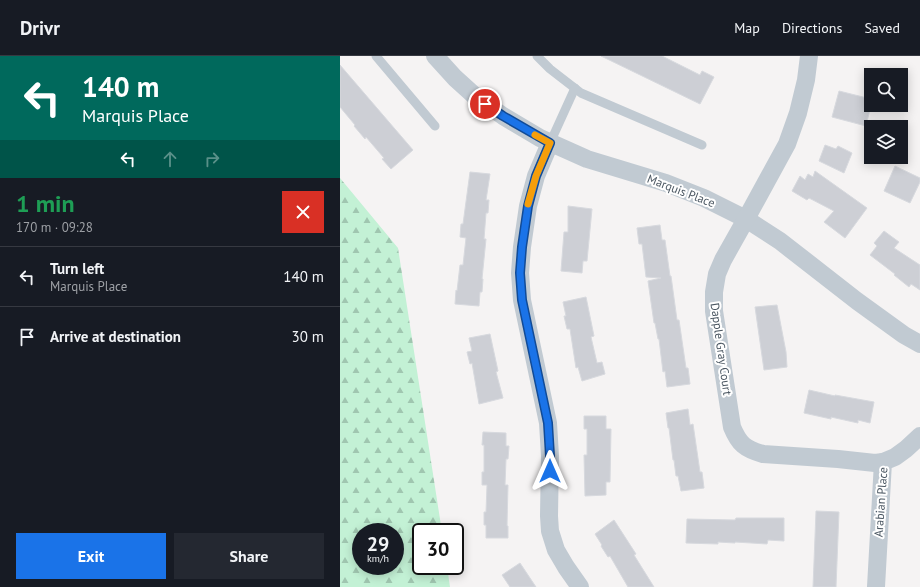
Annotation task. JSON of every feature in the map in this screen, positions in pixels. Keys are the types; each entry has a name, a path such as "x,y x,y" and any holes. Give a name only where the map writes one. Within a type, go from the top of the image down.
{"street":[{"name":"Marquis Place","path":"435,56 455,78 476,97 503,116 550,143 587,158 673,185 704,198 746,219 780,241 857,301 920,344"},
{"name":"Dapple Gray Court","path":"809,56 806,80 798,113 787,144 723,260 717,274 714,292 714,311 732,427 742,445 752,451 763,454 874,463 883,462"},
{"path":"550,143 536,176 528,206 520,273 522,300 548,423 550,456 550,531 556,550 562,562 580,587"},
{"name":"Arabian Place","path":"876,587 883,462 895,457 920,436"}],"lane":[{"path":"376,56 435,126"},
{"path":"537,56 550,69 581,93 702,145"},
{"path":"550,143 575,88"}],"green space":[{"path":"340,178 398,248 441,523 412,523 412,575 448,575 450,587 340,587"}],"building":[{"path":"601,56 662,56 700,75 702,71 714,77 700,104"},
{"path":"340,65 413,150 391,169 382,159 384,158 366,137 365,139 340,107"},
{"path":"839,91 864,97 864,112 869,112 867,120 864,120 864,125 832,117"},
{"path":"825,145 836,149 838,146 852,153 844,173 819,161"},
{"path":"895,166 920,178 920,182 910,203 884,191"},
{"path":"815,171 867,208 845,238 824,222 834,211 809,198 807,200 792,191 800,176 805,180 808,174 813,177"},
{"path":"470,172 490,174 486,200 489,200 488,213 486,213 484,239 486,239 482,292 480,292 479,306 455,304 460,265 463,265 466,238 460,237"},
{"path":"568,206 592,209 587,261 583,261 582,273 561,271 564,232 568,232"},
{"path":"660,225 662,240 665,240 677,320 679,320 686,368 688,368 690,384 667,387 665,371 663,372 659,339 654,323 648,281 661,278 646,277 642,244 639,244 637,228"},
{"path":"884,231 899,242 894,248 920,265 920,290 911,284 909,287 870,255 877,246 874,243"},
{"path":"586,297 594,336 591,337 597,363 602,362 605,374 582,381 578,367 576,368 570,329 567,329 564,316 566,316 563,302"},
{"path":"777,305 786,352 787,367 764,370 755,307"},
{"path":"490,334 498,371 496,372 503,398 479,404 472,363 470,364 467,352 472,351 469,338"},
{"path":"809,390 874,402 870,423 858,420 858,423 831,417 831,419 804,413"},
{"path":"688,409 690,425 693,424 700,472 702,472 704,488 681,491 678,476 676,476 666,413"},
{"path":"584,416 606,416 606,429 611,429 610,482 606,482 606,495 585,496 584,455 587,455 587,429 584,429"},
{"path":"483,432 506,433 506,446 509,446 508,459 506,459 505,485 508,485 508,538 486,538 484,512 486,512 487,485 482,485 482,472 484,472 484,445 482,445"},
{"path":"816,511 839,512 836,587 813,587"},
{"path":"736,518 784,518 784,541 768,540 767,544 735,542 718,542 718,544 686,543 687,519 735,520"},
{"path":"614,520 636,554 634,555 654,587 628,587 610,556 608,557 601,546 602,545 595,534"},
{"path":"520,563 536,587 510,587 502,575"}],"slow traffic":[{"path":"528,204 536,176 550,143 535,135"}],"route":[{"path":"485,104 550,143 536,176 528,206 520,273 522,300 548,423 550,471"}]}
